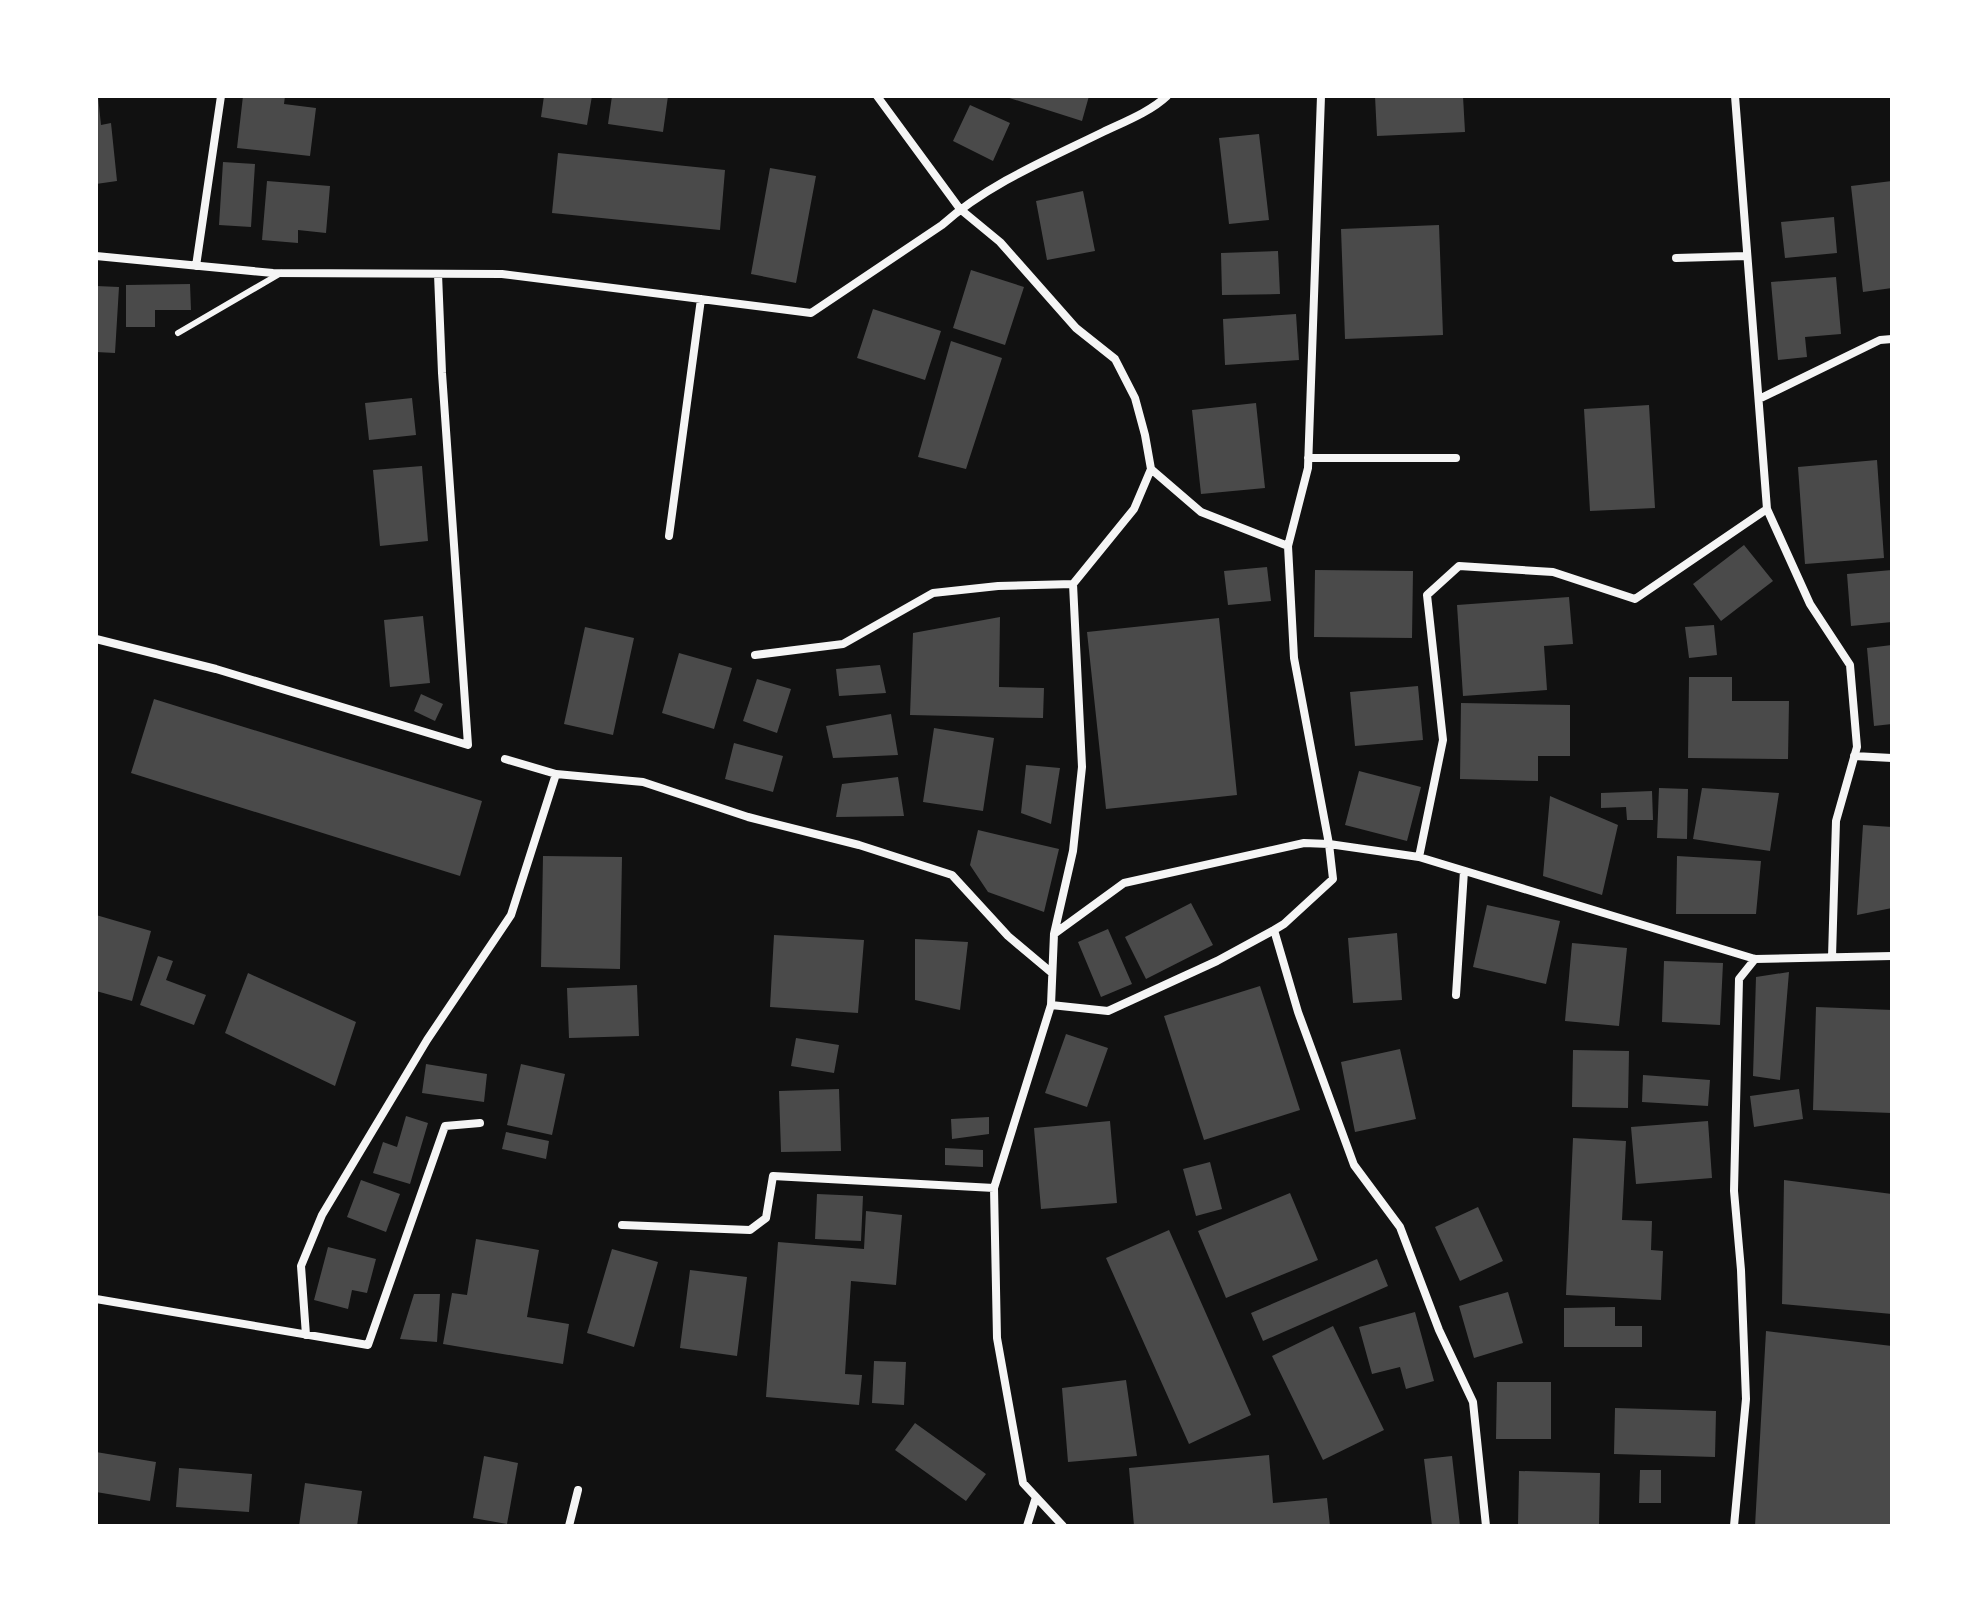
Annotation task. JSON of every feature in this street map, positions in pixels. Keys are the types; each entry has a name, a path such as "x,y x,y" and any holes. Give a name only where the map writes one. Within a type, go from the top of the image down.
{"street":[{"path":"196,266 221,96"},
{"path":"877,96 960,209 1000,242 1076,328 1115,359 1135,398 1151,469 1134,509 1073,584 1082,767 1073,851 1054,934 1051,1005 994,1188 997,1338 1023,1483 1063,1526"},
{"path":"96,256 281,273 502,274 811,313 942,225 960,209 1020,173 1135,116 1167,96"},
{"path":"1051,1005 1108,1011 1217,961 1274,930 1333,879 1294,658 1288,546 1308,468 1321,96"},
{"path":"1735,96 1767,509 1810,604 1850,665 1857,747 1836,821 1832,957"},
{"path":"1676,258 1746,256"},
{"path":"96,639 216,669 468,745 438,274"},
{"path":"669,536 701,299"},
{"path":"1759,399 1880,340 1892,339"},
{"path":"1308,458 1456,458"},
{"path":"1151,469 1201,512 1288,546"},
{"path":"1419,857 1443,740 1427,595 1459,566 1553,572 1635,599 1767,509"},
{"path":"755,655 843,644 933,593 998,586 1073,584"},
{"path":"1854,756 1892,758"},
{"path":"505,759 556,774 643,782 748,817 859,845 952,875 1008,936 1052,973"},
{"path":"306,1335 301,1266 322,1215 427,1040 511,915 556,774"},
{"path":"1054,934 1124,883 1304,843 1419,857 1755,959 1892,956"},
{"path":"1456,995 1464,871"},
{"path":"1274,930 1298,1012 1354,1165 1400,1227 1439,1330 1473,1402 1486,1526"},
{"path":"1734,1526 1746,1399 1741,1270 1734,1191 1739,979 1755,959"},
{"path":"96,1299 368,1345 445,1126 480,1123"},
{"path":"622,1225 750,1230 766,1218 773,1176 994,1188"},
{"path":"569,1526 578,1490"},
{"path":"1027,1526 1036,1497"}],"lane":[{"path":"178,333 281,273"}],"building":[{"path":"96,96 101,125 111,123 117,181 96,184"},
{"path":"243,96 285,96 284,104 316,108 310,156 237,148"},
{"path":"544,96 592,96 587,125 541,117"},
{"path":"612,96 668,96 663,132 608,124"},
{"path":"1003,96 1089,96 1082,121"},
{"path":"1375,96 1463,96 1465,132 1377,136"},
{"path":"970,105 1010,123 993,161 953,141"},
{"path":"1259,134 1269,220 1229,224 1219,138"},
{"path":"558,153 725,170 720,230 552,213"},
{"path":"223,162 255,164 251,227 219,225"},
{"path":"770,168 816,176 796,283 751,274"},
{"path":"267,181 330,186 326,233 298,230 298,243 262,240"},
{"path":"1892,181 1892,288 1863,292 1851,186"},
{"path":"1083,191 1095,251 1047,260 1036,201"},
{"path":"1834,217 1837,253 1785,258 1781,222"},
{"path":"1439,225 1443,335 1345,339 1341,229"},
{"path":"1278,251 1280,294 1222,295 1221,253"},
{"path":"971,270 1024,287 1005,345 953,328"},
{"path":"1836,277 1841,334 1805,337 1807,357 1778,360 1771,282"},
{"path":"190,284 191,310 155,310 155,327 126,327 126,285"},
{"path":"96,286 119,287 115,353 96,352"},
{"path":"873,309 941,331 925,380 857,358"},
{"path":"1296,314 1299,360 1225,365 1223,319"},
{"path":"951,341 1002,358 966,469 918,457"},
{"path":"412,398 416,435 369,440 365,403"},
{"path":"1256,403 1265,488 1201,494 1192,410"},
{"path":"1649,405 1655,508 1590,511 1584,409"},
{"path":"1877,460 1884,558 1805,564 1798,467"},
{"path":"422,466 428,541 380,546 373,470"},
{"path":"1744,545 1773,581 1721,621 1693,584"},
{"path":"1267,567 1271,601 1228,605 1224,571"},
{"path":"1315,570 1413,571 1412,638 1314,637"},
{"path":"1892,570 1892,622 1851,626 1847,574"},
{"path":"1569,597 1573,644 1544,646 1547,690 1463,696 1457,605"},
{"path":"423,616 430,683 390,687 384,620"},
{"path":"1000,617 999,687 1044,688 1043,718 910,715 913,633"},
{"path":"1219,618 1237,795 1106,809 1087,632"},
{"path":"1714,625 1717,655 1689,658 1685,627"},
{"path":"585,627 634,638 613,735 564,724"},
{"path":"1892,645 1892,724 1874,726 1867,648"},
{"path":"679,653 732,668 714,729 662,713"},
{"path":"880,665 886,693 839,696 836,669"},
{"path":"1689,677 1732,677 1732,701 1789,701 1788,759 1688,758"},
{"path":"757,679 791,689 777,733 743,721"},
{"path":"1418,686 1423,740 1355,746 1350,692"},
{"path":"421,694 443,704 435,721 414,711"},
{"path":"154,699 482,801 460,876 131,773"},
{"path":"1461,703 1570,705 1570,756 1538,756 1538,781 1460,779"},
{"path":"891,714 898,755 833,758 826,726"},
{"path":"934,728 994,738 983,811 923,802"},
{"path":"734,743 783,756 773,792 725,779"},
{"path":"1026,765 1060,768 1051,824 1021,813"},
{"path":"1359,771 1421,787 1407,841 1345,825"},
{"path":"898,777 904,816 836,817 842,784"},
{"path":"1659,788 1688,789 1687,839 1657,838"},
{"path":"1702,788 1779,793 1770,851 1693,839"},
{"path":"1652,791 1653,820 1627,820 1626,807 1601,808 1601,793"},
{"path":"1550,796 1618,825 1602,895 1543,876"},
{"path":"1863,825 1892,827 1892,908 1857,915"},
{"path":"978,830 1059,849 1044,912 988,892 970,865"},
{"path":"543,856 622,857 620,969 541,967"},
{"path":"1677,856 1761,861 1756,914 1676,914"},
{"path":"1191,903 1213,945 1146,979 1125,937"},
{"path":"1487,905 1560,921 1546,984 1473,967"},
{"path":"96,915 151,931 132,1001 96,991"},
{"path":"1108,929 1132,984 1101,997 1078,942"},
{"path":"1397,933 1402,1000 1353,1003 1348,938"},
{"path":"774,935 864,940 858,1013 770,1007"},
{"path":"915,939 968,942 960,1010 915,1000"},
{"path":"1572,943 1627,948 1619,1026 1565,1021"},
{"path":"158,956 173,961 166,980 206,995 194,1025 140,1005"},
{"path":"1664,961 1723,963 1720,1025 1662,1022"},
{"path":"1789,972 1780,1080 1753,1076 1756,977"},
{"path":"248,973 356,1022 335,1086 225,1033"},
{"path":"637,985 639,1036 569,1038 567,988"},
{"path":"1260,986 1300,1110 1204,1140 1164,1016"},
{"path":"1816,1007 1892,1010 1892,1113 1813,1110"},
{"path":"1066,1034 1108,1048 1087,1107 1045,1093"},
{"path":"796,1038 839,1045 834,1073 791,1066"},
{"path":"1400,1049 1416,1119 1355,1132 1341,1062"},
{"path":"1573,1050 1629,1051 1628,1108 1572,1107"},
{"path":"426,1064 487,1074 484,1102 422,1093"},
{"path":"521,1064 565,1074 552,1135 507,1125"},
{"path":"1643,1075 1710,1080 1708,1106 1642,1102"},
{"path":"839,1089 841,1151 781,1152 779,1091"},
{"path":"1799,1089 1803,1119 1754,1127 1750,1096"},
{"path":"406,1116 428,1123 410,1184 373,1173 383,1142 397,1147"},
{"path":"989,1117 989,1134 952,1139 951,1119"},
{"path":"1110,1121 1117,1203 1041,1209 1034,1128"},
{"path":"1708,1121 1712,1178 1636,1184 1631,1127"},
{"path":"506,1132 549,1141 546,1159 502,1149"},
{"path":"1573,1138 1626,1141 1622,1220 1652,1221 1651,1250 1663,1251 1661,1300 1566,1295"},
{"path":"945,1148 983,1150 983,1167 945,1165"},
{"path":"1210,1162 1222,1209 1196,1216 1183,1169"},
{"path":"361,1180 400,1194 386,1232 347,1217"},
{"path":"1784,1180 1892,1194 1892,1314 1782,1304"},
{"path":"1290,1193 1318,1260 1226,1298 1198,1231"},
{"path":"817,1194 863,1196 861,1241 815,1239"},
{"path":"1478,1207 1503,1261 1460,1281 1435,1227"},
{"path":"866,1211 902,1215 896,1285 851,1281 845,1374 862,1375 859,1405 766,1397 778,1242 864,1249"},
{"path":"1169,1230 1251,1415 1189,1444 1106,1258"},
{"path":"476,1239 539,1250 527,1317 569,1324 563,1364 443,1344 452,1293 467,1295"},
{"path":"328,1247 376,1259 367,1293 352,1290 348,1309 314,1300"},
{"path":"612,1249 658,1262 634,1347 587,1333"},
{"path":"1377,1259 1388,1286 1263,1341 1251,1313"},
{"path":"690,1270 747,1277 737,1356 680,1348"},
{"path":"1508,1292 1523,1343 1474,1358 1459,1306"},
{"path":"414,1294 440,1294 437,1342 400,1339"},
{"path":"1615,1307 1615,1326 1642,1326 1642,1347 1564,1347 1564,1308"},
{"path":"1415,1312 1434,1381 1406,1389 1400,1367 1372,1374 1359,1327"},
{"path":"1333,1326 1384,1430 1323,1460 1272,1356"},
{"path":"1766,1331 1892,1346 1892,1526 1755,1526"},
{"path":"874,1361 906,1362 904,1405 872,1403"},
{"path":"1126,1380 1137,1456 1068,1462 1062,1388"},
{"path":"1497,1382 1551,1382 1551,1439 1496,1439"},
{"path":"1615,1408 1716,1411 1715,1457 1614,1454"},
{"path":"915,1423 986,1474 966,1501 895,1450"},
{"path":"96,1452 156,1462 150,1501 96,1492"},
{"path":"1269,1455 1273,1503 1327,1498 1330,1526 1134,1526 1129,1468"},
{"path":"484,1456 518,1463 507,1524 473,1518"},
{"path":"1452,1456 1460,1526 1432,1526 1424,1459"},
{"path":"179,1468 252,1474 249,1512 176,1507"},
{"path":"1640,1470 1661,1470 1661,1503 1639,1503"},
{"path":"1519,1471 1600,1473 1599,1526 1518,1526"},
{"path":"305,1483 362,1491 357,1526 299,1526"}]}
